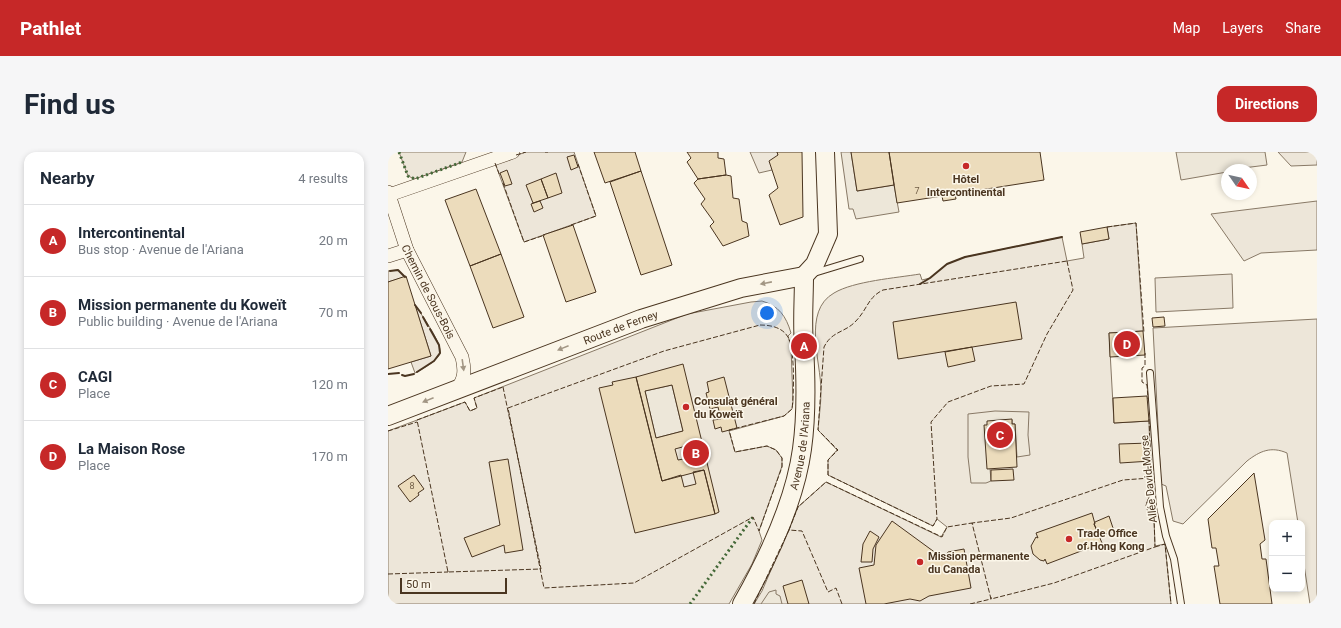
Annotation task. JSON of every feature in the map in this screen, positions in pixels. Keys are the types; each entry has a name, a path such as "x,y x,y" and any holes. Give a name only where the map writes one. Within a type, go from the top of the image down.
{"street":[{"path":"389,194 513,152"},
{"path":"804,276 815,264 828,234 825,152"},
{"name":"Chemin de Sous-Bois","path":"389,194 407,250 462,357 465,368 463,381 457,388"},
{"path":"388,256 407,250"},
{"name":"Route de Ferney","path":"388,416 457,388 649,317 741,288 804,276"},
{"name":"Avenue de l'Ariana","path":"742,604 773,543 787,506 802,451 807,386 804,346 804,276"}],"lane":[{"name":"Route de Ferney","path":"804,276 860,259"},
{"name":"Allée David-Morse","path":"1150,374 1160,507 1166,536 1174,559 1182,604"}],"shaded area":[{"path":"399,152 466,152 462,162 415,179 408,176"},
{"path":"526,152 574,152 596,216 524,242 495,163"},
{"path":"750,152 777,152 778,155 772,170 759,173"},
{"path":"841,152 851,152 857,191 894,185 899,212 856,219 853,209 849,209"},
{"path":"1176,152 1265,152 1267,165 1257,166 1257,164 1221,164 1221,173 1181,180"},
{"path":"1278,152 1317,152 1317,165 1291,166"},
{"path":"1317,201 1317,250 1261,253 1244,261 1211,214"},
{"path":"1136,223 1143,331 1109,333 1114,423 1149,421 1151,492 1146,505 1149,515 1154,518 1155,546 1165,544 1171,604 754,604 762,591 798,507 826,482 941,537 947,527 937,519 933,526 828,475 828,460 837,450 818,430 821,391 816,324 818,312 824,301 834,293 852,286 876,280 920,274 922,280 930,278 947,264 965,257 1062,237 1067,261 1084,258 1082,244 1109,239 1107,227"},
{"path":"398,270 405,277 388,282 388,271"},
{"path":"1232,274 1233,308 1156,312 1155,278"},
{"path":"762,301 768,303 781,312 791,333 788,336 791,347 793,402 792,409 784,416 729,431 735,452 767,446 776,450 782,458 782,466 759,531 762,540 752,564 729,604 388,604 388,431 465,402 470,411 477,408 474,398 687,314"},
{"path":"415,305 435,336 440,349 440,354 429,365 415,373 411,362 431,356"},
{"path":"1317,319 1317,604 1310,604 1305,572 1305,520 1298,520 1287,453 1276,450 1261,452 1247,461 1183,524 1173,521 1166,486 1161,484 1153,328"},
{"path":"672,385 683,431 656,438 645,391"},
{"path":"995,411 1029,412 1028,435 1030,455 1017,457 1015,424 1012,424 1012,420 990,468 991,481 986,483 971,483 968,457 968,414"},
{"path":"776,590 776,594 780,596 782,604 761,604 769,592"}],"building":[{"path":"594,152 635,152 641,171 605,183"},
{"path":"687,152 718,152 718,158 724,159 726,175 698,179 687,162 691,158"},
{"path":"777,152 802,152 803,217 780,225 769,195 778,188 769,161 778,155"},
{"path":"851,152 889,152 894,185 857,191"},
{"name":"Hôtel Intercontinental","path":"889,152 1040,152 1044,180 955,194 956,199 943,201 942,196 897,203"},
{"path":"574,155 578,167 571,170 567,157"},
{"path":"507,170 512,184 505,186 500,173"},
{"path":"641,171 672,265 641,275 610,182"},
{"path":"556,173 562,193 548,198 541,179"},
{"path":"726,175 731,176 733,198 739,199 742,221 747,223 749,236 723,246 710,226 714,222 701,204 705,199 694,183 698,179"},
{"path":"541,179 548,198 533,203 526,185"},
{"path":"476,189 501,254 470,266 445,200"},
{"path":"540,201 543,208 534,212 531,204"},
{"path":"573,225 596,292 566,302 543,235"},
{"path":"1107,227 1109,239 1082,244 1080,232"},
{"path":"501,254 524,317 493,328 470,266"},
{"path":"406,276 431,356 388,369 388,282"},
{"path":"1016,302 1022,339 898,359 893,322"},
{"path":"1164,317 1165,326 1153,327 1152,318"},
{"path":"1143,331 1145,355 1110,357 1109,333"},
{"path":"972,347 975,361 948,367 945,352"},
{"path":"683,364 719,512 715,514 704,470 662,481 636,377","holes":["672,385 683,431 656,438 645,391","686,446 689,458 678,460 675,449"]},
{"path":"636,377 662,481 681,475 684,487 696,484 693,472 704,470 715,514 635,533 599,388 613,385 612,382"},
{"path":"724,377 737,428 722,432 721,427 715,429 713,420 721,419 718,407 710,409 706,393 709,392 707,382"},
{"path":"1147,396 1149,421 1114,423 1113,398"},
{"path":"1012,419 1012,424 1015,424 1017,467 987,469 984,425 987,425 987,421"},
{"path":"1150,443 1151,461 1120,463 1119,444"},
{"path":"508,459 523,550 505,553 504,545 472,557 464,538 500,525 489,462"},
{"path":"1013,469 1014,480 991,481 991,470"},
{"path":"1254,473 1265,540 1260,544 1262,559 1266,559 1269,592 1270,592 1272,604 1220,604 1214,566 1219,566 1216,548 1212,548 1208,519"},
{"path":"414,475 424,489 410,502 398,486"},
{"name":"Trade Office of Hong Kong","path":"1092,513 1094,524 1102,543 1047,564 1045,559 1044,561 1040,560 1033,554 1031,546 1036,537 1038,538 1036,533"},
{"path":"1109,516 1114,531 1100,536 1094,524 1095,522"},
{"name":"Mission permanente du Canada","path":"892,521 944,559 948,552 964,549 971,588 929,596 920,601 910,599 884,604 866,604 859,568 874,565 876,545"},
{"path":"870,531 879,537 873,549 872,562 861,562 863,544"},
{"path":"802,580 809,604 788,604 783,586"}],"hedge":[{"path":"399,152 408,176 415,179 462,162"},
{"path":"690,604 753,517"}],"fence":[{"path":"516,155 526,152"},
{"path":"495,163 500,176"},
{"path":"571,225 596,216 578,164"},
{"path":"503,183 524,242 545,235"},
{"path":"1107,227 1136,223 1144,333"},
{"path":"1067,261 1073,290 1047,334 1024,384 991,386 948,402 931,422 937,519 933,526 828,475 828,460 838,450 818,430 824,347 834,335 851,326 878,293 883,290 1067,261"},
{"path":"760,325 772,326 782,331 788,337 793,361 793,393 792,409 784,416 729,430 735,452 767,446 776,450 782,458 782,467 759,531 753,517 634,583 544,588 508,408 664,351 760,325"},
{"path":"1145,353 1145,366 1142,368 1142,382 1147,385 1148,399"},
{"path":"503,387 541,569 448,572 417,420 465,402 470,411 477,408 474,398 503,387"},
{"path":"1149,419 1150,445"},
{"path":"388,431 417,422"},
{"path":"1151,459 1151,471"},
{"path":"1151,478 1151,492 1146,505 1149,515 1154,518 1155,547 1054,583 991,599 972,523 1011,518 1123,480 1151,478"},
{"path":"842,604 836,588 828,592 802,531 789,530 798,507 826,482 942,537 947,527 972,523 973,525"},
{"path":"754,604 789,530"},
{"path":"1155,547 1165,544 1171,604"},
{"path":"388,574 448,572 448,570"},
{"path":"970,604 991,599 991,597"}],"wall":[{"path":"920,284 947,264 965,257 1062,237"},
{"path":"390,271 398,270 405,277"},
{"path":"415,305 421,313"},
{"path":"423,317 428,326"},
{"path":"417,372 434,361 440,353 439,345 430,329"},
{"path":"388,374 399,373"},
{"path":"402,375 405,376 414,374"}],"place":[{"name":"Hôtel Intercontinental","path":"966,166"},
{"name":"La Maison Rose","path":"1127,344"},
{"name":"Intercontinental","path":"804,346"},
{"name":"Consulat général du Koweït","path":"686,407"},
{"name":"CAGI","path":"1000,435"},
{"name":"Mission permanente du Koweït","path":"696,453"},
{"name":"Trade Office of Hong Kong","path":"1069,539"},
{"name":"Mission permanente du Canada","path":"920,562"}]}
